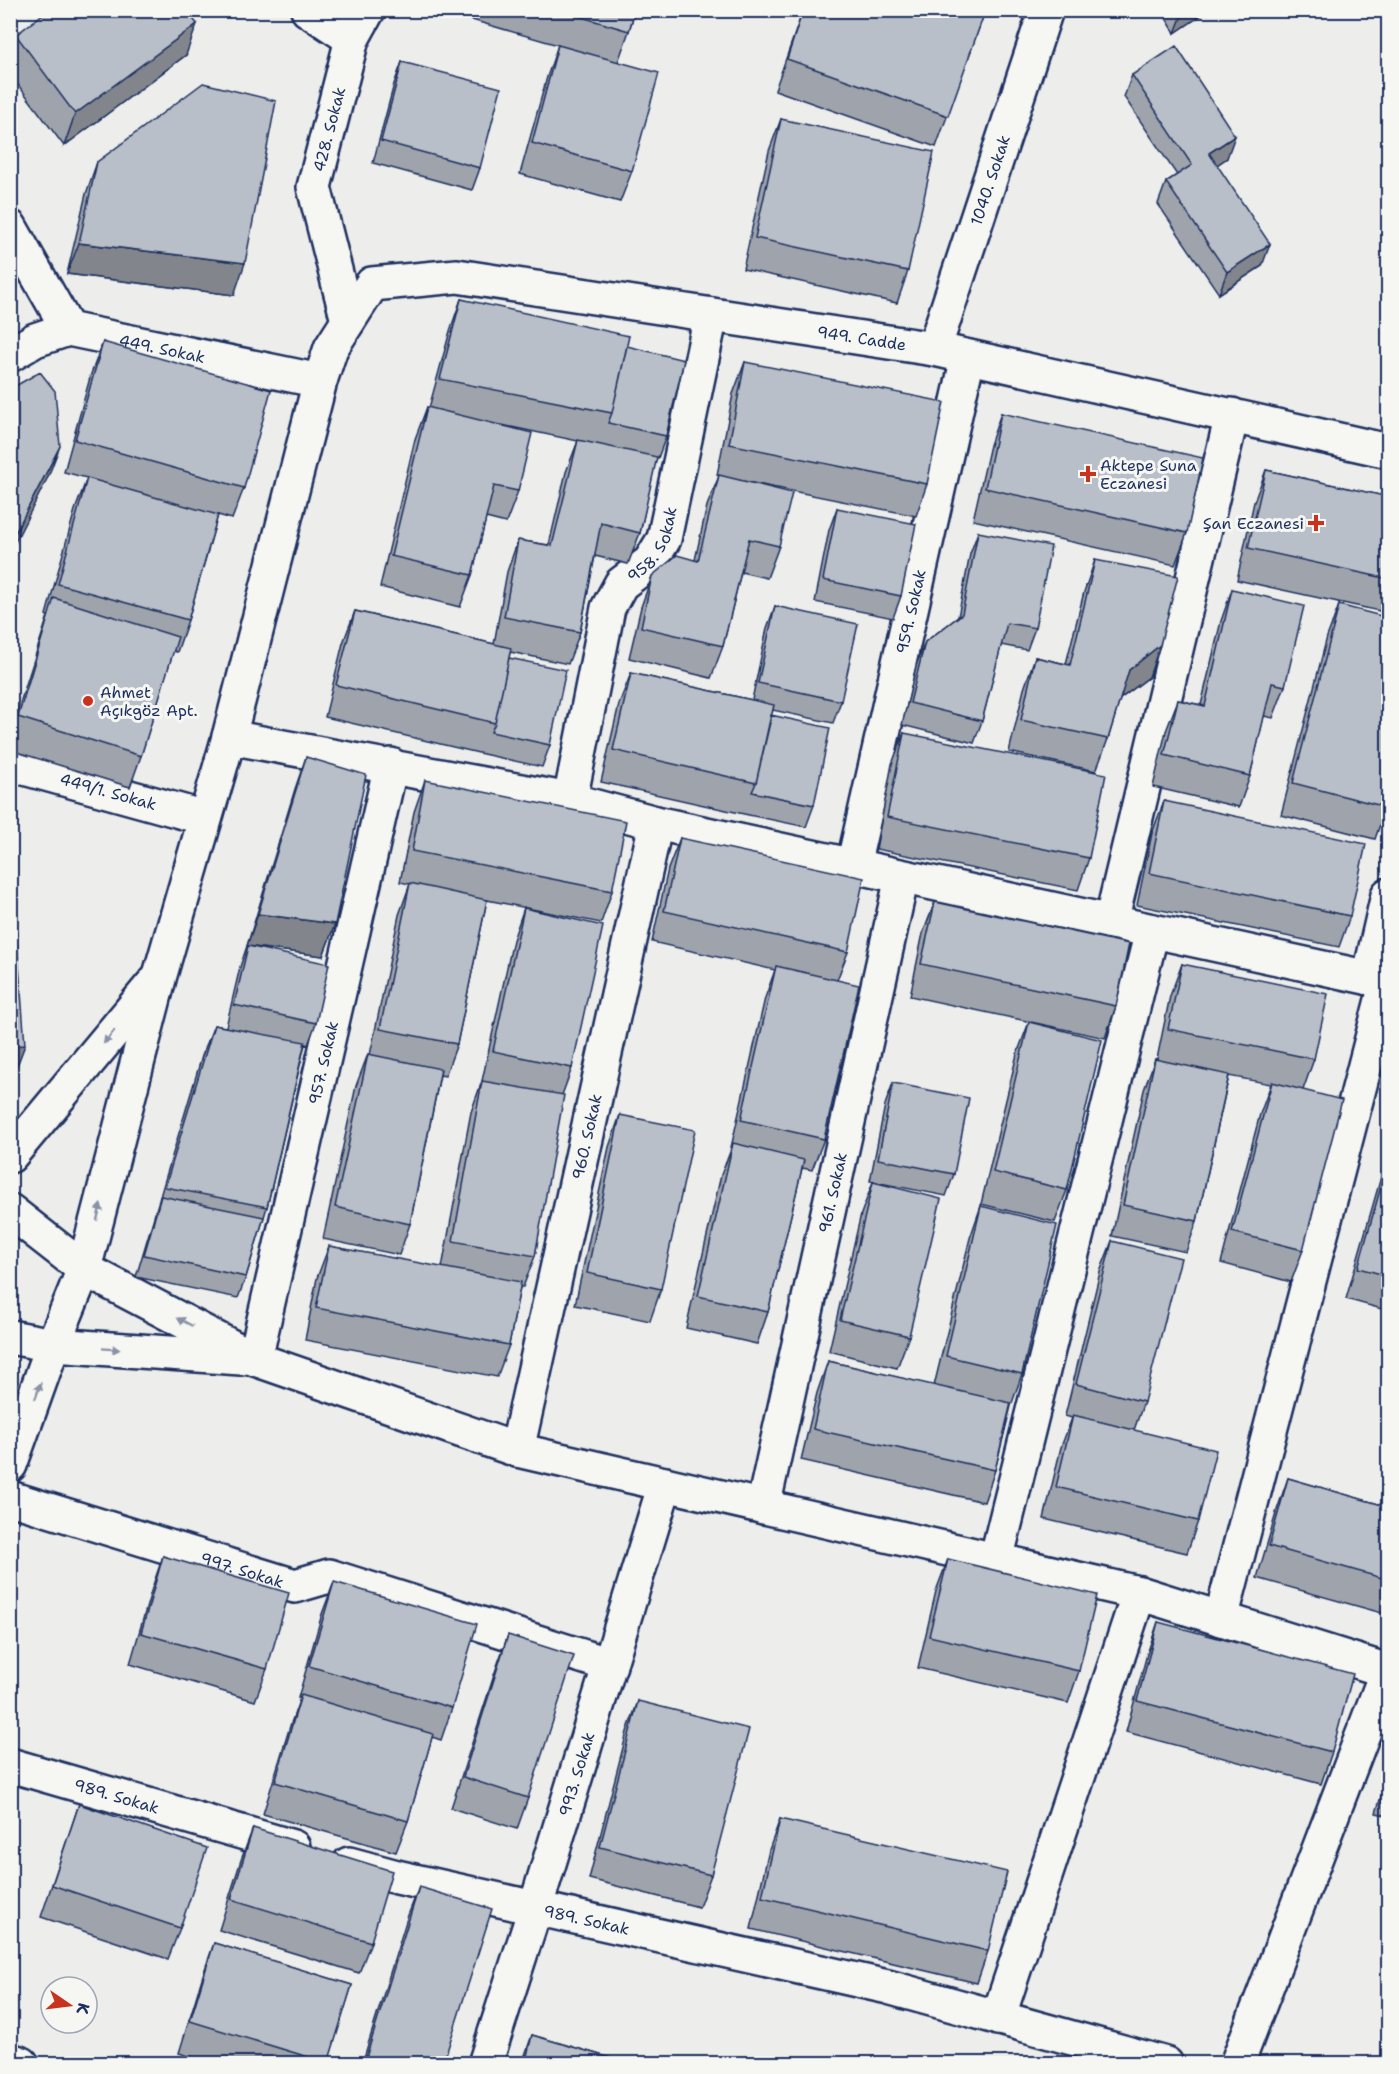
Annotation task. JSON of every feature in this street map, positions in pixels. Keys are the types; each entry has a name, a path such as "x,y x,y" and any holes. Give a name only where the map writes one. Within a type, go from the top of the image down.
{"street":[{"path":"308,10 352,39"},
{"name":"428. Sokak","path":"348,321 314,187 352,39 368,10"},
{"name":"1040. Sokak","path":"934,350 1046,10"},
{"path":"10,227 68,329 35,340 10,355"},
{"name":"949. Cadde","path":"348,321 372,284 457,276 934,350 1389,451"},
{"name":"958. Sokak","path":"570,800 608,608 621,585 650,562 664,539 711,315"},
{"path":"10,1465 53,1345 84,1269 159,975 229,737 320,381 331,348 348,321"},
{"name":"449. Sokak","path":"68,329 320,381"},
{"name":"959. Sokak","path":"853,866 968,357"},
{"path":"1111,922 1232,415"},
{"path":"229,737 391,765 570,800 656,823 1383,980"},
{"name":"449/1. Sokak","path":"10,764 205,818"},
{"name":"957. Sokak","path":"255,1359 391,765"},
{"name":"960. Sokak","path":"517,1450 656,823"},
{"name":"961. Sokak","path":"764,1507 902,877"},
{"path":"1221,1619 1383,980 1389,895"},
{"path":"996,1560 1152,931"},
{"path":"10,1156 159,975"},
{"path":"10,1211 84,1269 255,1359 517,1450 1139,1593 1388,1671 1237,2064"},
{"path":"10,1337 53,1345 255,1359"},
{"name":"993. Sokak","path":"485,2064 536,1909 665,1484"},
{"name":"997. Sokak","path":"10,1498 295,1586 330,1576 610,1665"},
{"path":"998,2018 1139,1593"},
{"name":"989. Sokak","path":"10,1766 397,1877 888,1987 1166,2064"},
{"path":"10,2060 22,2064"}],"building":[{"path":"48,10 187,10 197,24 75,114 16,35"},
{"path":"558,10 635,10 629,31"},
{"path":"803,10 965,10 983,17 948,116 787,59"},
{"path":"558,45 659,73 632,171 532,143"},
{"path":"1176,46 1235,136 1209,153 1270,244 1227,272 1166,182 1192,165 1132,75"},
{"path":"402,62 501,88 480,168 381,141"},
{"path":"203,83 276,101 245,263 79,243 97,162"},
{"path":"781,119 934,152 908,271 755,238"},
{"path":"461,299 629,336 612,413 440,379"},
{"path":"103,342 271,390 244,488 75,440"},
{"path":"627,346 684,360 666,436 608,423"},
{"path":"745,362 944,402 927,484 729,444"},
{"path":"40,372 55,391 60,446 10,543 10,389"},
{"path":"427,407 532,433 518,491 494,486 472,575 391,556"},
{"path":"1001,413 1203,458 1187,533 985,488"},
{"path":"578,440 657,457 640,533 601,523 580,632 504,617 518,540 552,546"},
{"path":"1266,470 1389,497 1389,579 1248,548"},
{"path":"719,475 792,493 779,546 749,539 723,646 641,627 652,576 677,555 698,561"},
{"path":"87,478 218,515 188,620 58,584"},
{"path":"837,508 916,524 901,596 823,580"},
{"path":"978,532 1051,546 1035,628 1007,623 982,721 910,703 925,642 962,614"},
{"path":"1095,560 1178,576 1160,645 1129,670 1108,739 1021,720 1035,657 1070,665"},
{"path":"1232,589 1304,606 1285,686 1272,683 1250,776 1164,755 1178,700 1205,706"},
{"name":"Ahmet Açıkgöz Apt.","path":"54,598 178,637 141,756 18,717"},
{"path":"1339,605 1389,618 1389,799 1386,807 1293,783"},
{"path":"775,606 858,624 841,701 758,683"},
{"path":"355,611 511,648 495,723 336,685"},
{"path":"509,658 566,670 550,745 491,732"},
{"path":"631,673 774,705 756,783 613,750"},
{"path":"771,715 830,728 814,805 752,792"},
{"path":"904,733 1106,774 1089,858 887,817"},
{"path":"306,757 366,775 335,924 258,914"},
{"path":"425,780 626,821 612,891 412,851"},
{"path":"1164,801 1366,844 1350,916 1149,873"},
{"path":"680,838 864,878 848,952 664,911"},
{"path":"410,883 487,900 457,1044 380,1029"},
{"path":"935,902 1129,944 1116,1006 921,964"},
{"path":"524,908 603,926 572,1068 493,1051"},
{"path":"10,912 15,912 25,1045 10,1046"},
{"path":"248,946 329,964 316,1023 234,1005"},
{"path":"1182,964 1328,994 1314,1059 1168,1029"},
{"path":"776,966 859,985 824,1139 741,1120"},
{"path":"1029,1022 1102,1040 1067,1190 993,1172"},
{"path":"214,1025 305,1042 267,1207 165,1187"},
{"path":"368,1054 441,1069 410,1224 335,1207"},
{"path":"1155,1059 1229,1075 1197,1221 1123,1205"},
{"path":"482,1081 564,1095 535,1256 453,1241"},
{"path":"1272,1082 1342,1100 1303,1250 1232,1232"},
{"path":"893,1083 969,1098 954,1174 878,1159"},
{"path":"620,1115 695,1130 661,1289 587,1273"},
{"path":"733,1143 804,1160 768,1312 698,1296"},
{"path":"1389,1158 1389,1276 1358,1268"},
{"path":"873,1182 941,1199 909,1336 840,1320"},
{"path":"161,1196 264,1217 246,1277 144,1255"},
{"path":"981,1206 1057,1225 1022,1374 946,1356"},
{"path":"1112,1241 1181,1258 1144,1402 1076,1384"},
{"path":"329,1246 521,1282 509,1345 316,1308"},
{"path":"828,1361 1011,1403 995,1470 813,1429"},
{"path":"1073,1415 1216,1450 1198,1521 1056,1487"},
{"path":"1288,1478 1389,1507 1389,1580 1269,1546"},
{"path":"163,1556 289,1593 267,1669 141,1633"},
{"path":"948,1559 1097,1595 1079,1671 929,1636"},
{"path":"334,1582 477,1624 452,1708 309,1666"},
{"path":"1158,1622 1353,1674 1332,1752 1137,1701"},
{"path":"508,1635 574,1656 528,1798 463,1777"},
{"path":"301,1695 433,1734 408,1821 275,1782"},
{"path":"638,1701 749,1729 711,1875 600,1847"},
{"path":"79,1804 207,1848 180,1928 52,1885"},
{"path":"780,1819 1007,1872 988,1951 762,1897"},
{"path":"253,1828 392,1871 371,1942 231,1899"},
{"path":"419,1887 492,1909 443,2064 364,2064"},
{"path":"214,1943 352,1985 328,2063 190,2021"},
{"path":"532,2035 631,2064 525,2064"}],"place":[{"name":"Aktepe Suna Eczanesi","path":"1088,474"},
{"name":"Şan Eczanesi","path":"1316,523"},
{"name":"Ahmet Açıkgöz Apt.","path":"88,701"}]}
